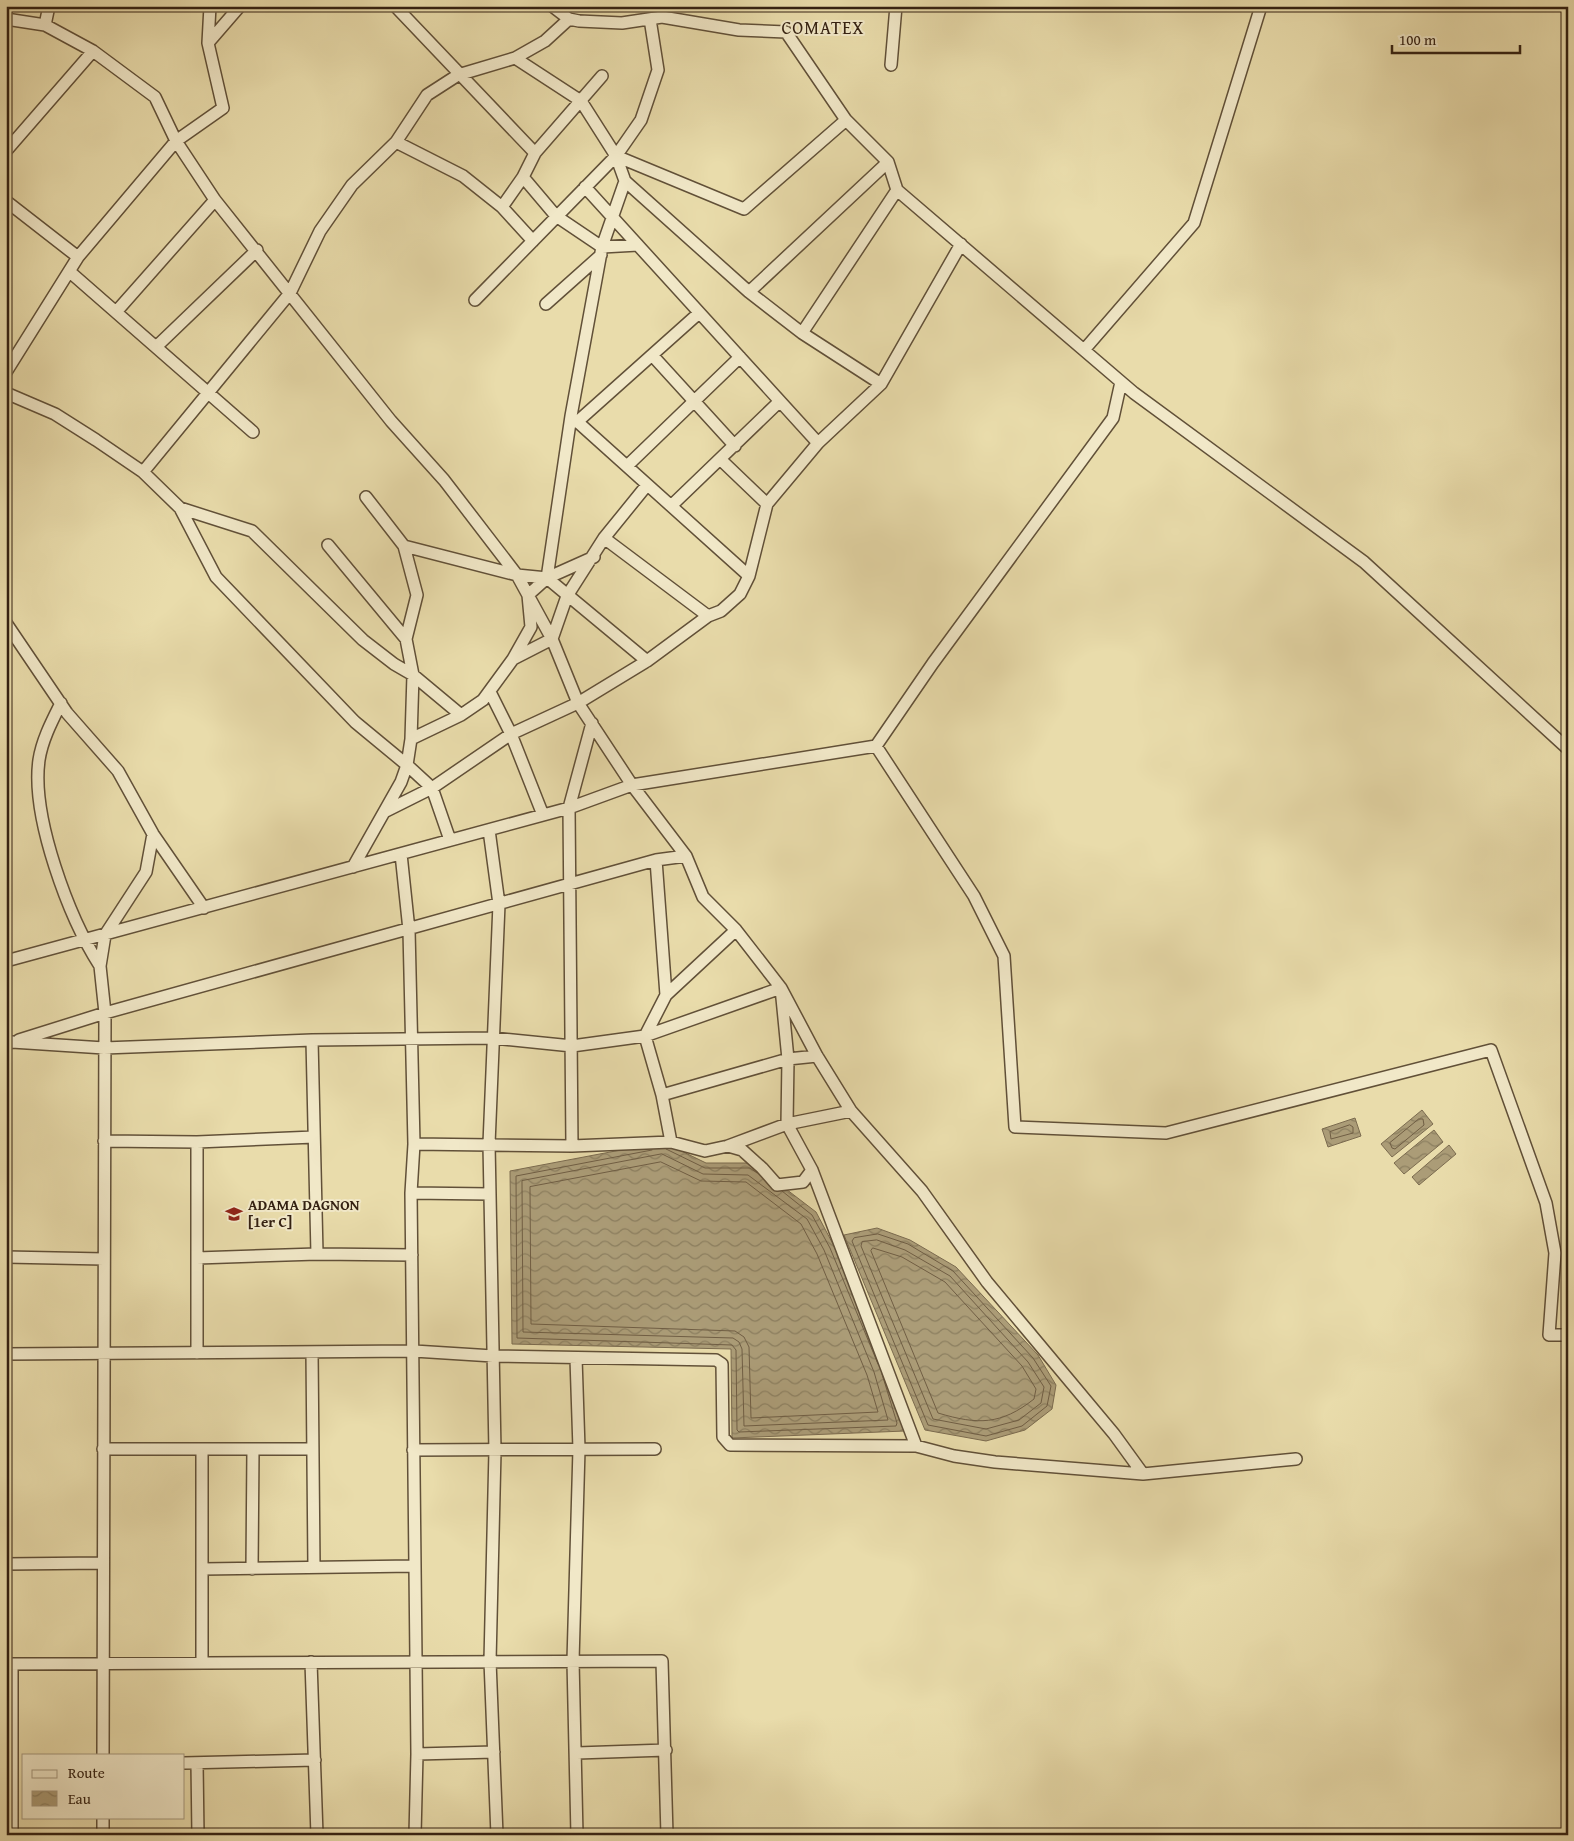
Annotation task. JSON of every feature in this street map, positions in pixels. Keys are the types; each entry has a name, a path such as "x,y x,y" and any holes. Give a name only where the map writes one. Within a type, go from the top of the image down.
{"street":[{"path":"45,26 49,6"},
{"path":"6,372 78,257 176,141 223,108 208,43 210,6"},
{"path":"208,43 240,6"},
{"path":"395,6 458,75 535,153"},
{"path":"552,6 568,19 622,23 662,17 740,30 786,32 846,120 888,162 898,190 1121,382 1364,562 1568,749"},
{"path":"891,65 896,6"},
{"path":"1084,350 1194,223 1262,6"},
{"path":"6,19 45,26 93,51 155,97 176,141 215,200 257,250 391,420 444,480 517,575 552,639 578,703 632,785 686,856 703,897 736,930 781,988 816,1056 851,1111 922,1191 987,1282 1114,1434 1143,1474"},
{"path":"143,472 210,393 290,292 320,231 352,185 396,142 427,96 458,75 515,58 545,41 568,19"},
{"path":"475,300 616,156 641,120 658,70 650,19"},
{"path":"6,151 93,51"},
{"path":"515,58 581,101 616,156 625,181 750,292 802,333 881,384"},
{"path":"502,207 523,177 535,153 602,76"},
{"path":"616,156 744,209 846,120"},
{"path":"396,142 463,176 502,207 533,241"},
{"path":"750,292 888,162"},
{"path":"523,177 556,216 602,251"},
{"path":"547,578 602,251 611,216 625,181"},
{"path":"585,186 818,443"},
{"path":"802,333 898,190"},
{"path":"116,312 215,200"},
{"path":"6,202 78,257"},
{"path":"386,811 432,788 511,734 578,703 647,661 708,616 721,611 740,594 749,576 768,504 818,443 881,384 961,244"},
{"path":"546,304 602,251 638,245"},
{"path":"156,347 257,250"},
{"path":"70,272 253,432"},
{"path":"574,419 652,355 699,313"},
{"path":"652,355 735,446"},
{"path":"627,466 740,358"},
{"path":"6,961 569,808 632,785 876,746 933,663 1113,418 1121,382"},
{"path":"6,393 55,414 143,472 180,508 216,577 355,722 432,788 450,840"},
{"path":"671,506 780,401"},
{"path":"574,419 749,576"},
{"path":"720,460 768,504"},
{"path":"513,659 552,639 567,596 594,557 604,538 647,485"},
{"path":"353,867 386,811 407,765 411,739 413,675 406,639 417,595 404,546 366,497"},
{"path":"180,508 252,531 363,640 394,664 413,675 461,715"},
{"path":"604,538 708,616"},
{"path":"328,545 406,639"},
{"path":"404,546 517,575 547,578 647,661"},
{"path":"528,595 547,578 594,557"},
{"path":"411,739 461,715 483,700 490,692 513,659 531,627 528,595"},
{"path":"6,622 67,713 118,771 153,834 204,908"},
{"path":"490,692 511,734 543,815"},
{"path":"61,703 49,729 39,760 40,797 52,861 83,939 100,966"},
{"path":"572,1146 569,808 592,723"},
{"path":"876,746 974,896 1004,956 1015,1127 1166,1133 1491,1050 1546,1202 1555,1253 1549,1335 1568,1335"},
{"path":"489,830 499,904 490,1144 495,1451 490,1662 497,1835"},
{"path":"103,1754 105,1014 100,966 105,935 146,872 153,834"},
{"path":"401,854 409,930 414,1144 412,1255 417,1754 415,1835"},
{"path":"9,1043 105,1014 656,860 686,856"},
{"path":"656,860 666,995"},
{"path":"671,1142 662,1095 645,1036 666,995 736,930"},
{"path":"9,1043 104,1048 312,1040 493,1038 572,1046 645,1036 781,988"},
{"path":"781,988 788,1059 787,1124 812,1170 916,1446"},
{"path":"312,1040 317,1254"},
{"path":"662,1095 788,1059 816,1056"},
{"path":"414,1144 572,1146 671,1142 705,1151 728,1146 787,1124 851,1111"},
{"path":"104,1142 197,1142 314,1138"},
{"path":"197,1142 197,1352"},
{"path":"728,1146 742,1150 762,1168 776,1185 802,1182 812,1170"},
{"path":"412,1193 490,1194"},
{"path":"197,1258 317,1254 412,1255"},
{"path":"6,1257 104,1259"},
{"path":"6,1354 414,1351 493,1356 716,1360 722,1364 723,1437 730,1444 916,1446 954,1456 995,1462 1036,1463 1143,1474 1296,1458"},
{"path":"312,1352 314,1567"},
{"path":"576,1358 579,1449 574,1661 577,1835"},
{"path":"103,1449 313,1449"},
{"path":"202,1449 202,1663"},
{"path":"252,1449 252,1569"},
{"path":"413,1450 656,1449"},
{"path":"6,1564 103,1563"},
{"path":"202,1569 414,1566"},
{"path":"12,1835 9,1757 9,1664 662,1661 667,1835"},
{"path":"312,1662 317,1835"},
{"path":"577,1753 666,1750"},
{"path":"417,1754 494,1752"},
{"path":"185,1763 315,1760"},
{"path":"197,1763 198,1835"},
{"path":"103,1818 103,1835"}],"water":[{"path":"1422,1110 1433,1124 1392,1157 1381,1144"},
{"path":"1355,1118 1361,1136 1328,1147 1322,1129"},
{"path":"1434,1130 1443,1142 1404,1174 1394,1163"},
{"path":"663,1142 706,1163 752,1163 816,1212 834,1246 885,1368 905,1431 732,1438 731,1349 512,1344 510,1171"},
{"path":"1449,1145 1456,1154 1419,1185 1412,1177"},
{"path":"877,1228 910,1240 956,1267 1038,1355 1056,1385 1052,1409 1025,1430 986,1441 925,1430 844,1235"}],"place":[{"name":"ADAMA DAGNON [1er C]","path":"234,1214"}],"district":[{"name":"COMATEX","path":"823,28"}]}
